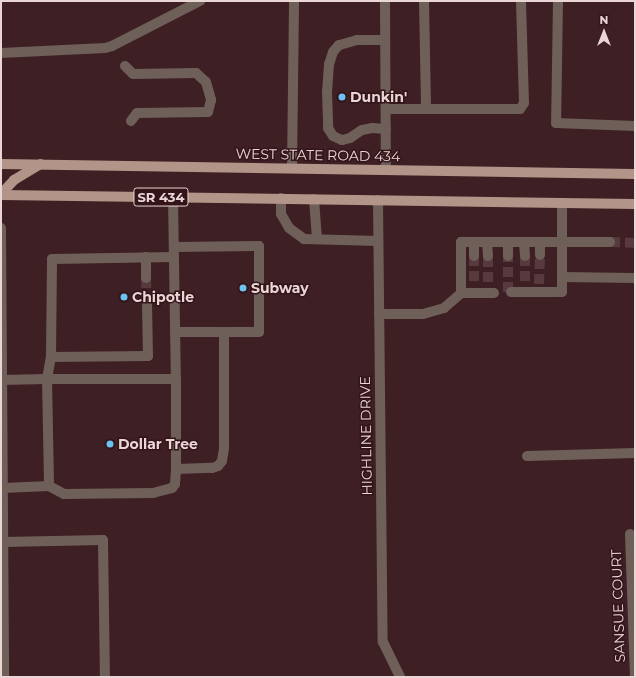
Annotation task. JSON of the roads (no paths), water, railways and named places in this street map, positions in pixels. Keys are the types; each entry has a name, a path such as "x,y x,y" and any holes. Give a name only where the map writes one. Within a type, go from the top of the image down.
{"main road":[{"name":"WEST STATE ROAD 434","path":"1,164 635,174"},
{"path":"1,194 14,180 41,164"},
{"name":"SR 434","path":"1,194 635,204"}],"street":[{"path":"1,53 105,48 112,46 200,1"},
{"path":"292,168 294,1"},
{"path":"385,1 386,170"},
{"path":"424,1 426,109"},
{"path":"386,109 520,109 524,103 521,1"},
{"path":"558,1 556,123 635,126"},
{"path":"385,40 358,40 339,44 332,52 329,64 327,92 328,128 333,136 342,140 350,138 362,130 372,128 386,129"},
{"path":"125,66 133,74 196,73 206,82 212,100 208,112 137,113 131,121"},
{"path":"3,488 49,486 64,494 153,493 172,488 175,484 176,379 174,197"},
{"path":"280,198 281,214 289,228 304,239 378,240"},
{"path":"314,199 317,239"},
{"name":"HIGHLINE DRIVE","path":"378,200 383,642 396,675"},
{"path":"511,292 525,288 540,288 562,292 562,203"},
{"path":"1,228 4,677"},
{"path":"461,293 461,242 610,242"},
{"path":"474,242 474,256"},
{"path":"487,242 488,256"},
{"path":"508,242 508,256"},
{"path":"524,242 525,256"},
{"path":"540,242 540,255"},
{"path":"174,247 259,246 259,332 175,332"},
{"path":"49,486 47,379 52,357 52,259 174,257"},
{"path":"146,258 146,278"},
{"path":"562,277 635,278"},
{"path":"379,314 423,314 444,308 461,293 474,287 491,292 488,282"},
{"path":"52,357 148,356 147,302"},
{"path":"176,469 212,468 222,461 224,448 224,332"},
{"path":"2,380 176,379"},
{"path":"527,456 635,453"},
{"name":"SANSUE COURT","path":"630,534 635,677"},
{"path":"3,542 103,540 105,677"}],"tunnel":[{"path":"610,242 635,243"},
{"path":"539,284 540,255"},
{"path":"474,256 474,282"},
{"path":"488,256 488,282"},
{"path":"508,256 508,292"},
{"path":"525,256 525,284"},
{"path":"146,278 147,302"}],"place":[{"name":"Dunkin'","path":"342,97"},
{"name":"Subway","path":"243,288"},
{"name":"Chipotle","path":"124,297"},
{"name":"Dollar Tree","path":"110,444"}]}
